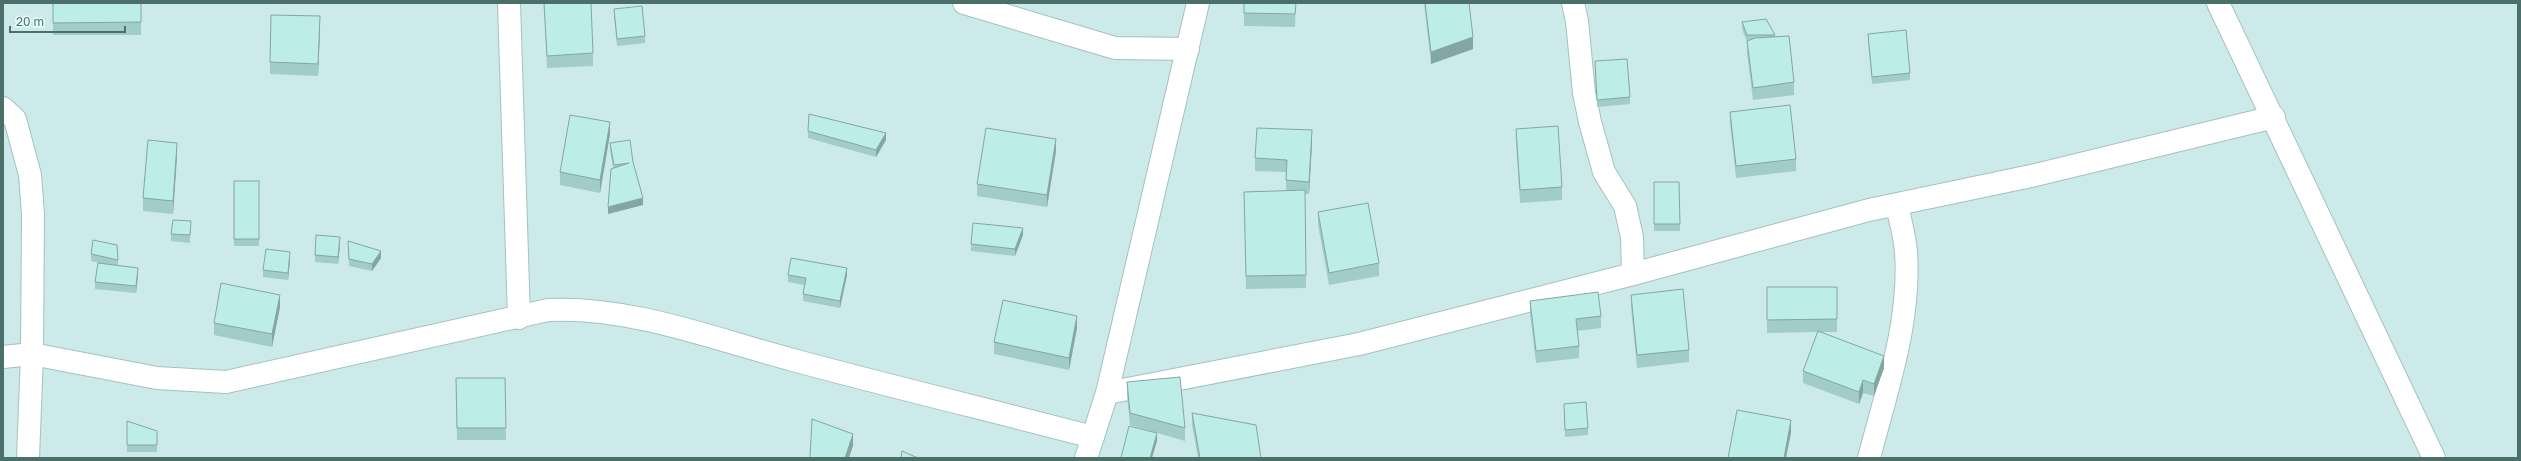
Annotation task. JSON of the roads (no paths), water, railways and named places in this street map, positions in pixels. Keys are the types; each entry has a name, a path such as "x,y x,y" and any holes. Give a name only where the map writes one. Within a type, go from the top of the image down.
{"street":[{"path":"509,3 519,318"},
{"path":"964,3 1115,48 1188,49"},
{"path":"1086,458 1107,393 1198,3"},
{"path":"1573,3 1577,21 1584,93 1590,122 1604,172 1625,206 1632,237 1633,274"},
{"path":"2218,3 2274,117 2434,458"},
{"path":"3,108 15,119 30,175 33,214 32,354 28,458"},
{"path":"1107,393 1359,344 1897,205 2031,176 2274,117"},
{"path":"1869,458 1901,327 1907,278 1906,251 1897,205"},
{"path":"3,357 32,354 157,378 226,382 519,318 548,310 579,308 625,314 794,361 1093,437"}]}
